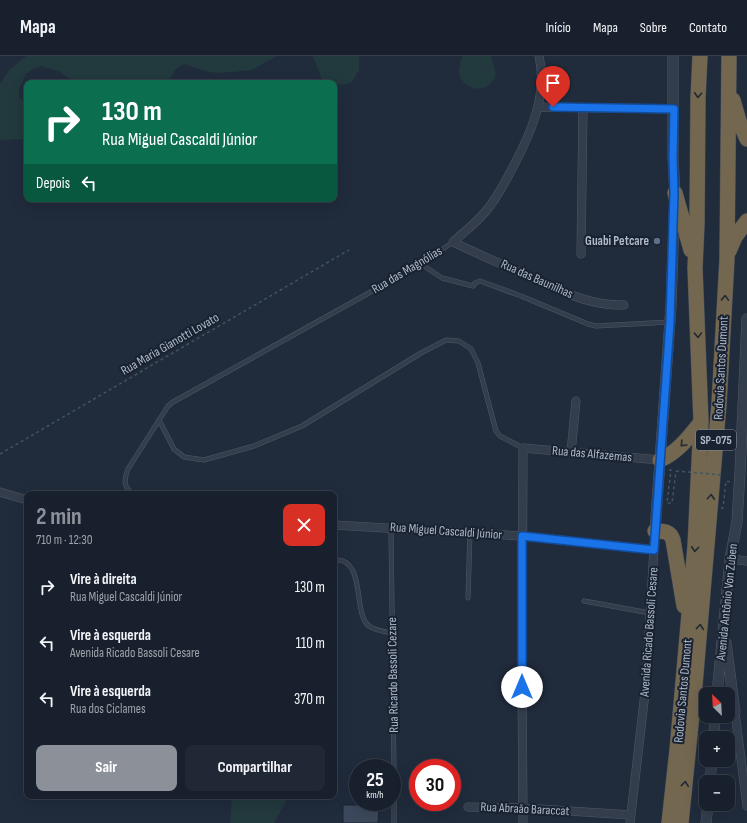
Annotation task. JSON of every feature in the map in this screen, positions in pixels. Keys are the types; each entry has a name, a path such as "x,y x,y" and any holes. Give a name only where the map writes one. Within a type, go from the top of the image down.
{"highway":[{"name":"Rodovia Santos Dumont","path":"669,823 695,546 701,422 696,268 698,98 700,56"},
{"name":"Rodovia Santos Dumont","path":"681,823 696,677 719,404 727,259 729,56"},
{"path":"729,71 736,112 747,139"},
{"path":"674,193 685,224 696,268"},
{"path":"727,259 734,237 747,220"},
{"path":"660,466 675,452 701,422"},
{"path":"655,531 668,532 672,536 688,629"}],"street":[{"name":"Avenida Ricado Bassoli Cesare","path":"630,819 646,684 670,322 674,193 673,56"},
{"name":"Rua das Magnólias","path":"453,242 486,212 500,193 530,134 542,88 542,57"},
{"path":"538,106 674,109"},
{"path":"581,254 583,108"},
{"name":"Rua das Baunilhas","path":"453,242 588,301 608,305 624,305"},
{"name":"Avenida Antônio Von Zuben","path":"718,687 730,559 737,522 739,483 744,473 747,319"},
{"path":"571,452 576,401"},
{"path":"523,448 523,823"},
{"name":"Rua das Alfazemas","path":"523,448 571,452 660,466"},
{"path":"0,492 24,499"},
{"name":"Rua Miguel Cascaldi Júnior","path":"337,525 522,536 654,550"},
{"path":"730,559 747,561"},
{"path":"724,626 729,687"},
{"path":"733,723 747,806"},
{"name":"Rua Abraão Baraccat","path":"468,807 523,808 630,819"},
{"path":"706,823 707,811"}],"lane":[{"name":"Rua das Magnólias","path":"159,420 168,406 173,402 420,264 453,242"},
{"path":"420,264 442,278 473,286 475,283 480,281 596,326 670,322"},
{"path":"159,420 174,449 184,457 204,460 254,446 302,426 421,353 446,340 459,341 471,349 478,363 496,431 500,436 523,448"},
{"path":"129,491 127,489 125,479 128,469 159,420"},
{"name":"Rua Ricardo Bassoli Cezare","path":"391,528 394,823"},
{"path":"468,598 470,533"},
{"path":"337,560 343,560 350,565 355,574 364,619 368,626 393,634"},
{"path":"584,601 650,613"}],"path":[{"name":"Rua Maria Gianotti Lovato","path":"0,454 348,250"},
{"path":"660,466 671,470 668,503 672,503 676,471 722,475"},
{"path":"719,507 723,508 726,481 739,483"}],"green space":[{"path":"26,56 277,56 252,70 233,72 208,72 184,64 174,72 170,80 72,80 58,71 41,66 26,74 19,89 19,97 24,102 24,139 0,140 0,84 10,69"},
{"path":"312,56 359,56 359,70 352,82 344,85 337,84 337,80 322,80"},
{"path":"462,56 491,56 495,70 495,79 486,87 481,89 476,89 466,84 462,81 459,71"},
{"path":"232,799 287,799 274,823 230,823"}],"building":[{"path":"343,805 349,805 349,811 379,811 378,823 343,823"}],"place":[{"name":"Guabi Petcare","path":"657,241"}],"route":[{"path":"522,687 522,536 654,550 671,306 674,193 674,109 553,107"}]}
